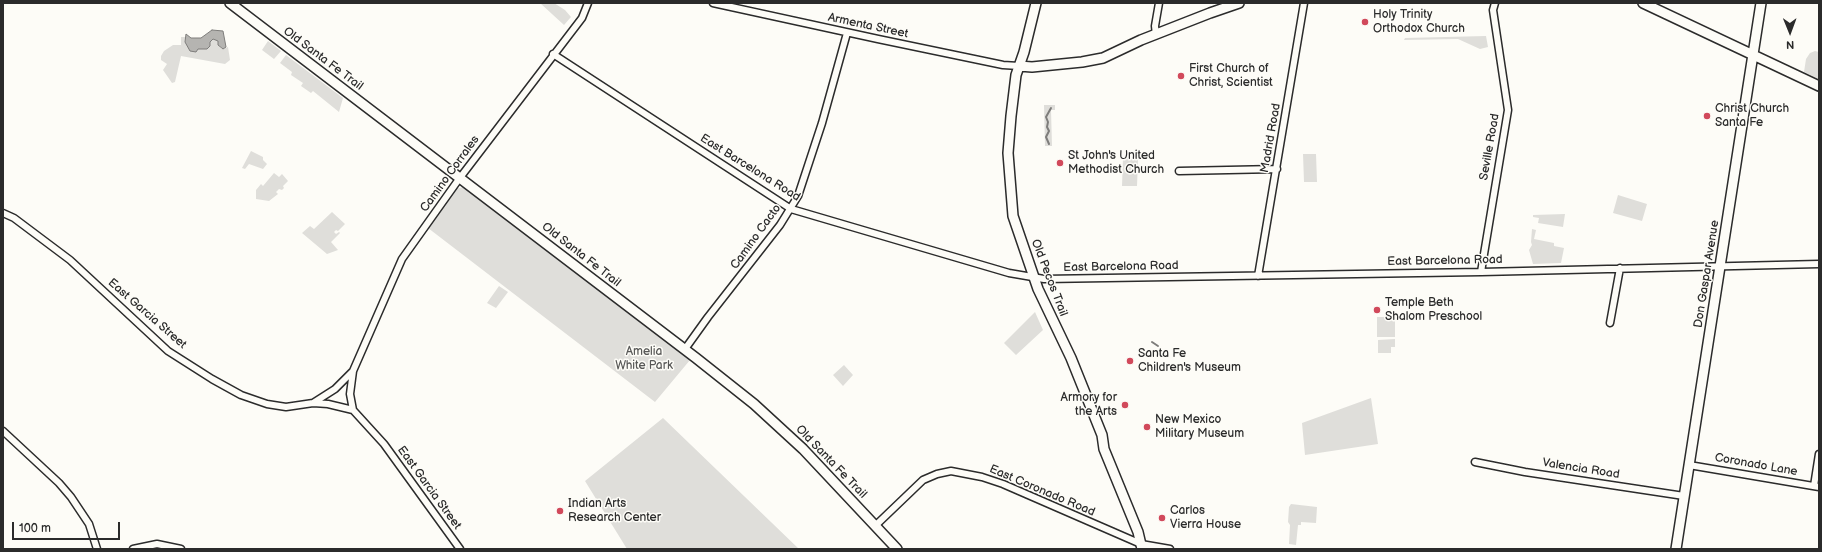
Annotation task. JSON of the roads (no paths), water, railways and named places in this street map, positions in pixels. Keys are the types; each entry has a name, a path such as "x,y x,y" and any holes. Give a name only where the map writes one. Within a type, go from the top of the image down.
{"street":[{"name":"Old Santa Fe Trail","path":"230,3 685,350 777,423 897,549"},
{"name":"Camino Corrales","path":"353,410 350,394 353,371 402,259 459,179 582,18 588,3"},
{"name":"Armenta Street","path":"713,3 1003,65 1019,66"},
{"name":"Old Pecos Trail","path":"1036,3 1016,75 1009,136 1008,153 1013,216 1038,289 1070,358 1099,429 1104,449 1138,532 1141,546"},
{"path":"1156,35 1155,26 1159,3"},
{"path":"1019,66 1032,67 1082,62 1103,58 1210,12 1239,3"},
{"name":"Madrid Road","path":"1258,276 1304,3"},
{"name":"Seville Road","path":"1481,272 1508,110 1493,10 1495,3"},
{"path":"1643,3 1819,86"},
{"name":"Don Gaspar Avenue","path":"1676,549 1761,3"},
{"name":"Camino Cacto","path":"685,350 791,209 798,196 822,123 847,32"},
{"name":"East Barcelona Road","path":"553,54 791,209 1009,273 1044,279 1481,272 1819,264"},
{"path":"1179,171 1277,169"},
{"name":"East Garcia Street","path":"3,212 14,218 70,260 168,351 240,395 267,404 286,407 313,403 332,404 353,410 384,444 460,549"},
{"path":"1610,323 1620,268"},
{"name":"Camino Corrales","path":"313,403 335,389 353,371"},
{"path":"3,431 59,483 71,497 89,524 97,549"},
{"path":"1817,487 1819,454"},
{"name":"Valencia Road","path":"1475,462 1525,472 1684,496"},
{"name":"Coronado Lane","path":"1689,465 1817,487"},
{"name":"East Coronado Road","path":"875,526 923,480 937,474 951,471 975,475 1003,484 1141,546 1170,549"},
{"path":"133,549 157,544 181,549"}],"waterway":[{"path":"1049,144 1046,137 1049,131 1046,117 1051,108"},
{"path":"1152,342 1158,346"}],"place":[{"name":"Holy Trinity Orthodox Church","path":"1365,22"},
{"name":"First Church of Christ, Scientist","path":"1181,76"},
{"name":"Christ Church Santa Fe","path":"1707,116"},
{"name":"St John's United Methodist Church","path":"1060,163"},
{"name":"Temple Beth Shalom Preschool","path":"1377,310"},
{"name":"Santa Fe Children's Museum","path":"1130,361"},
{"name":"Armory for the Arts","path":"1125,405"},
{"name":"New Mexico Military Museum","path":"1147,427"},
{"name":"Indian Arts Research Center","path":"560,511"},
{"name":"Carlos Vierra House","path":"1162,518"}],"park label":[{"name":"Amelia White Park","path":"644,359"}]}
